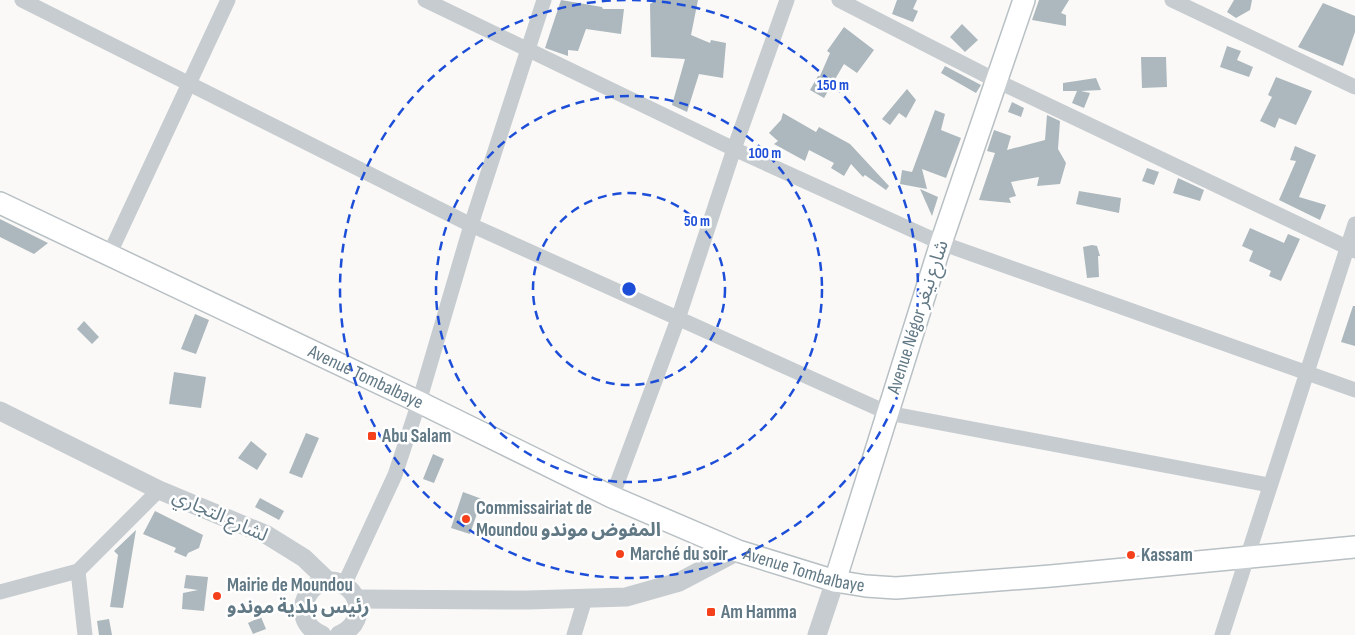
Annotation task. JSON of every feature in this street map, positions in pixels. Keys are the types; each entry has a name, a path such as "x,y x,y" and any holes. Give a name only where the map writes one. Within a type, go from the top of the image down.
{"main road":[{"name":"Avenue Négor شارع نيغر","path":"835,581 941,243 1024,0"},
{"name":"Avenue Tombalbaye","path":"0,203 419,402 612,498 738,550 835,581 896,588 1051,576 1355,547"}],"street":[{"path":"22,0 471,225 888,413 1269,485"},
{"path":"109,255 228,0"},
{"path":"425,0 734,149 941,243 1306,375 1355,390"},
{"path":"343,588 395,475 419,402 471,225 544,0"},
{"path":"612,498 678,318 734,149 788,0"},
{"path":"839,0 997,82 1351,249"},
{"path":"1172,0 1355,88"},
{"path":"1222,635 1269,485 1351,249 1355,224"},
{"name":"لشارع التجاري","path":"2,414 159,490 267,535 304,558 343,588"},
{"path":"0,592 78,571 159,490"},
{"path":"313,634 305,618 304,601 309,592 318,585 343,588 585,599 626,597 679,582 738,550"},
{"path":"78,571 85,635"},
{"name":"Avenue Négor شارع نيغر","path":"817,635 835,581"},
{"path":"338,635 352,625 357,617 343,588"},
{"path":"574,635 585,599"}],"building":[{"path":"561,0 602,7 603,9 624,9 621,34 586,29 578,51 568,50 568,56 545,48"},
{"path":"656,0 698,0 691,35 710,43 711,40 726,43 723,78 699,74 687,112 672,105 685,59 651,57 650,4"},
{"path":"897,0 917,0 913,9 918,11 913,22 892,14"},
{"path":"1039,0 1069,0 1061,13 1066,15 1066,26 1032,20"},
{"path":"1234,0 1252,0 1250,10 1236,18 1227,12"},
{"path":"1323,3 1355,16 1355,32 1343,66 1298,47"},
{"path":"962,24 978,40 965,52 950,37"},
{"path":"844,27 874,50 857,73 844,64 824,98 810,90 818,76 820,76 830,53 827,51"},
{"path":"1227,46 1241,51 1237,60 1253,67 1249,77 1220,67"},
{"path":"1141,57 1166,57 1167,87 1142,88"},
{"path":"945,66 981,85 976,93 941,73"},
{"path":"1276,77 1312,91 1296,125 1279,118 1275,128 1260,121 1272,97 1268,95"},
{"path":"1096,78 1101,90 1081,91 1090,93 1084,108 1072,103 1077,91 1063,91 1063,83"},
{"path":"907,89 916,100 906,118 899,113 890,125 882,119"},
{"path":"1012,102 1024,108 1021,117 1008,112"},
{"path":"935,110 945,114 941,130 961,138 946,178 922,169 927,189 900,184 902,170 912,172"},
{"path":"783,113 816,132 819,127 850,144 889,186 886,190 865,175 863,177 851,164 844,176 831,168 834,163 809,150 805,161 774,144 778,141 769,133 781,120"},
{"path":"1047,115 1060,121 1058,149 1066,163 1060,184 1037,186 1039,177 1011,182 1016,196 1009,198 1011,203 979,200 995,153 987,151 994,130 1011,136 1007,150 1045,140"},
{"path":"1295,146 1316,155 1299,197 1326,205 1320,220 1279,200 1296,161 1290,160"},
{"path":"1147,168 1159,172 1154,185 1142,181"},
{"path":"1178,178 1204,190 1200,201 1173,193"},
{"path":"920,189 938,197 932,216"},
{"path":"1079,191 1121,198 1119,213 1076,204"},
{"path":"0,219 48,243 34,254 0,237"},
{"path":"1250,228 1284,243 1288,234 1300,239 1281,281 1269,276 1271,271 1249,261 1253,251 1242,246"},
{"path":"1097,246 1100,256 1098,256 1099,277 1087,278 1083,247"},
{"path":"1353,306 1355,306 1355,346 1341,342"},
{"path":"195,314 209,320 196,354 181,349"},
{"path":"84,321 99,337 92,344 77,329"},
{"path":"174,372 206,377 201,408 169,404"},
{"path":"306,433 319,438 302,478 289,473"},
{"path":"251,441 267,454 257,470 238,458"},
{"path":"433,454 444,459 434,483 423,479"},
{"path":"463,492 482,499 470,534 451,528"},
{"path":"260,498 284,511 279,520 255,507"},
{"path":"155,511 203,535 199,548 188,553 186,557 174,552 176,548 143,534"},
{"path":"136,530 123,608 110,607 118,555 114,551"},
{"path":"186,575 208,577 204,611 182,609 183,593 198,590 184,588"},
{"path":"261,617 266,629 253,634 248,623"},
{"path":"109,619 112,635 99,635 97,621"}],"place":[{"name":"Abu Salam","path":"372,436"},
{"name":"Commissairiat de Moundou المفوض موندو","path":"466,519"},
{"name":"Marché du soir","path":"620,554"},
{"name":"Kassam","path":"1131,555"},
{"name":"Mairie de Moundou رئيس بلدية موندو","path":"217,596"},
{"name":"Am Hamma","path":"711,612"}]}
